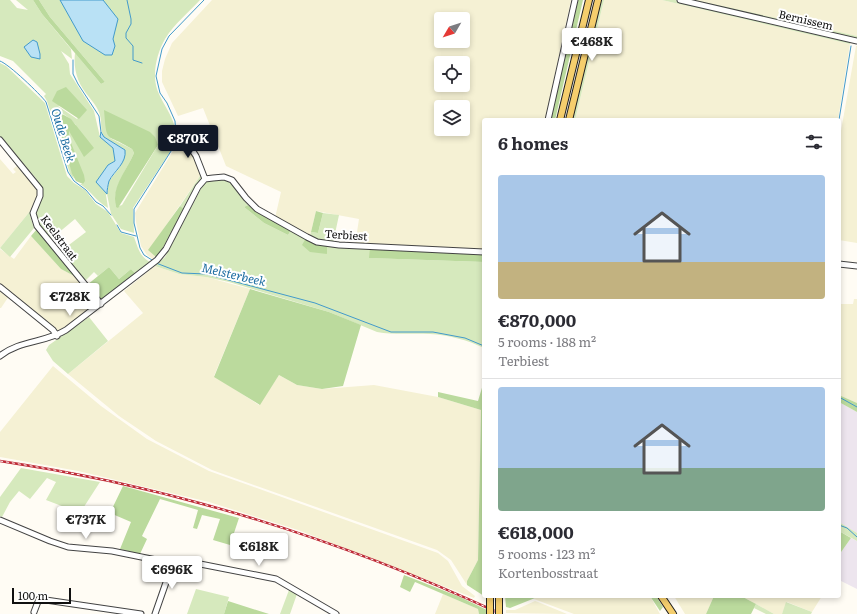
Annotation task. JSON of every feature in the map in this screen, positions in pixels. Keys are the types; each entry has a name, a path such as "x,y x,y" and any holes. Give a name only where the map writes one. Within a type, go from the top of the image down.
{"main road":[{"path":"560,118 589,0"},
{"path":"569,118 598,0"},
{"path":"490,598 490,614"},
{"path":"499,598 499,614"},
{"path":"662,598 673,614"}],"street":[{"path":"548,118 575,0"},
{"name":"Bernissem","path":"680,0 857,41"},
{"path":"0,356 17,346 57,336 152,264 166,249 198,186 205,180 196,156 181,133"},
{"name":"Keelstraat","path":"0,140 40,189 40,196 32,213 37,226 101,304"},
{"name":"Terbiest","path":"205,180 224,177 232,180 257,209 317,242 339,245 482,252"},
{"path":"841,264 857,266"},
{"path":"0,287 53,330 57,336"},
{"path":"0,520 59,545 112,551 171,563 185,561 276,579 336,614"},
{"path":"155,614 170,571 171,563"},
{"path":"34,612 40,598 132,611 140,614"}],"shaded area":[{"path":"212,0 571,0 545,118 482,118 482,249 355,245 359,219 316,211 310,236 275,218 281,192 226,166 203,108 178,116 162,82 162,71 165,59 172,43"},
{"path":"604,0 662,0 850,44 838,118 575,118"},
{"path":"695,0 857,0 857,36 804,25"},
{"path":"857,46 857,243 841,240 841,131"},
{"path":"178,138 194,155 202,177 200,176 149,250 155,256 153,259 147,255 141,246 135,213 176,146"},
{"path":"0,159 13,174 16,172 13,169 18,165 37,188 38,193 31,210 0,248"},
{"path":"31,236 61,269 76,277 96,303 95,306 59,331 56,331 0,285 0,249 14,259"},
{"path":"155,266 179,274 206,277 250,289 214,376 259,405 279,375 297,385 322,389 374,385 438,397 481,410 478,560 467,581 467,585 451,560 437,550 212,470 156,441 119,416 68,374 143,313 124,291"},
{"path":"0,289 9,296 1,308 0,308"},
{"path":"854,299 857,299 857,403 841,396 841,304 853,304"},
{"path":"53,366 101,406 147,439 209,471 438,553 448,561 462,586 475,596 474,598 298,530 209,502 78,471 0,457 0,432"},
{"path":"841,403 857,412 857,533 841,523"},
{"path":"851,538 857,541 857,589 841,581 841,552"},
{"path":"443,594 478,609 479,614 435,614"},
{"path":"651,598 660,614 574,614 534,599"},
{"path":"675,598 713,598 706,614 685,614"},
{"path":"745,598 821,598 812,612 787,602 782,614 774,614"},
{"path":"535,601 567,614 506,613 506,610 515,610"}],"green space":[{"path":"0,0 10,0 17,8 28,10 16,0 33,0 42,14 71,49 72,59 61,51 69,64 70,74 94,111 100,137 113,148 115,161 108,165 103,189 107,194 108,208 80,184 83,184 69,138 69,131 72,134 76,125 63,114 57,111 55,113 74,179 70,174 47,101 44,96 46,94 13,61 0,56","holes":["58,106 85,109 77,119"]},
{"path":"33,0 39,0 50,17 105,82 101,84 42,14"},
{"path":"39,0 200,0 177,23 165,39 156,63 155,76 157,89 172,118 176,133 172,149 133,208 134,233 121,229 111,214 107,194 109,181 120,167 125,150 104,137 99,112 79,82 75,65 75,53 101,84 105,82 50,17","holes":["110,138 158,145 122,205 116,207 115,199 120,179 134,153 132,149"]},
{"path":"577,0 583,0 555,118 550,118"},
{"path":"601,0 604,0 575,118 572,118"},
{"path":"662,0 675,0 851,41 850,44"},
{"path":"685,0 695,0 857,36 857,40"},
{"path":"0,63 6,66 45,103 67,176 74,183 85,190 96,204 108,212 121,233 134,237 141,254 150,262 135,273 131,269 119,279 109,267 98,276 94,272 85,281 61,251 86,232 75,219 51,239 41,226 36,217 36,212 43,191 35,177 0,137"},
{"path":"66,87 87,110 79,119 52,101 57,91"},
{"path":"104,110 150,132 155,137 158,145 118,208 116,207 115,199 117,186 134,153 132,149 109,136 106,128"},
{"path":"57,111 71,119 94,148 84,157 69,131 69,138 84,175 85,181 83,184 76,181 72,174 55,113"},
{"path":"200,176 202,178 184,209 180,206"},
{"path":"225,179 233,185 248,205 244,207 264,223 288,235 291,230 306,238 327,254 327,246 370,248 370,258 482,262 482,347 464,340 444,335 377,332 329,312 229,282 206,277 179,274 155,266 165,257 205,181"},
{"path":"248,205 256,212 291,230 288,235 264,223 244,207"},
{"path":"180,206 184,209 160,253 156,257 148,250"},
{"path":"31,210 30,216 34,228 10,257 0,248"},
{"path":"316,211 323,213 318,233 311,232"},
{"path":"323,213 339,215 333,243 325,242 310,236 311,232 318,233"},
{"path":"37,229 76,277 61,269 31,236"},
{"path":"306,238 327,246 327,254 310,252 302,245"},
{"path":"370,248 482,254 482,262 369,258"},
{"path":"109,267 119,279 131,269 135,273 101,301 87,285"},
{"path":"250,289 329,312 361,325 343,386 322,389 297,385 279,375 260,405 214,377"},
{"path":"89,317 108,341 68,374 53,361 46,350 49,345"},
{"path":"482,388 482,595 467,585 467,581 478,560 481,410 438,397 438,392 478,401"},
{"path":"841,396 857,403 857,412 841,403"},
{"path":"21,468 100,482 80,513 46,500 56,482 47,478 30,499 19,491 10,502 2,517 0,516 0,497"},
{"path":"123,486 239,518 230,545 213,540 220,519 202,515 197,529 193,528 198,510 160,499 142,536 147,539 140,554 120,549 131,522 110,513"},
{"path":"841,523 857,533 857,541 841,532"},
{"path":"841,532 851,538 841,552"},
{"path":"404,575 460,597 487,610 487,614 479,614 478,609 415,582 410,592 400,587"},
{"path":"196,589 229,597 224,614 187,614"},
{"path":"289,590 297,594 290,614 280,614"},
{"path":"505,598 535,598 510,608 506,607"},
{"path":"651,598 657,598 663,607 660,611"},
{"path":"713,598 745,598 756,604 751,614 706,614"},
{"path":"228,601 269,614 224,614"},
{"path":"786,602 812,612 811,614 782,614"},
{"path":"756,604 774,614 766,614 754,608"}],"water":[{"path":"60,0 103,0 118,19 113,39 115,46 112,55 105,55 83,41"},
{"path":"33,40 37,42 40,59 31,57 24,47"},
{"path":"101,132 104,137 125,150 122,163 109,181 107,194 96,182 108,165 115,161 113,148 100,137"}],"waterway":[{"path":"127,0 131,24 126,33 126,38 133,46 133,60 142,63"},
{"name":"Melsterbeek","path":"152,260 144,255 140,248 134,223 134,209 173,148 176,135 175,121 167,103 160,93 156,76 162,49 169,36 204,0"},
{"path":"839,118 851,46"},
{"path":"73,60 73,74 99,116 101,132"},
{"name":"Oude Beek","path":"0,61 17,73 46,102 68,172 74,181 86,190 96,202 103,206 111,215"},
{"name":"Oude Beek","path":"117,225 121,232 136,236"},
{"name":"Melsterbeek","path":"156,263 182,273 206,274 315,303 391,332 433,332 465,338 482,345"},
{"path":"841,398 857,407"},
{"name":"Melsterbeek","path":"841,526 847,528 857,537"}],"railway":[{"path":"0,461 129,485 193,501 256,520 318,540 380,563 441,587 501,614"}]}
